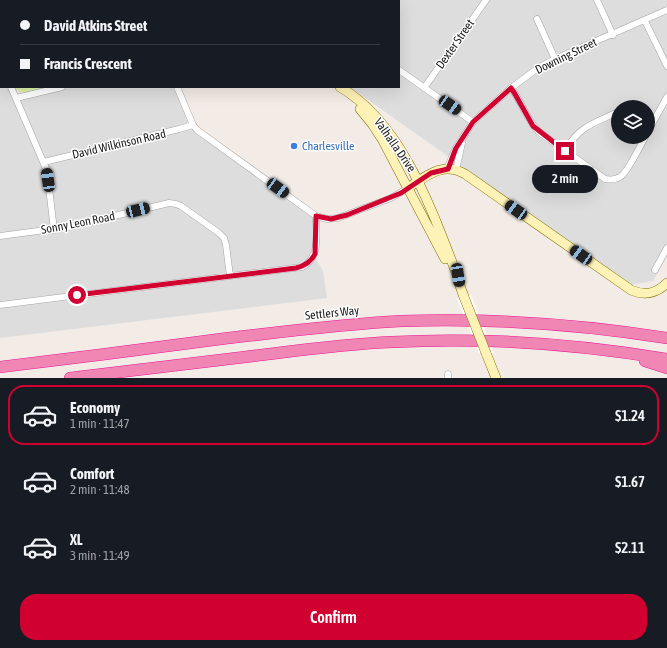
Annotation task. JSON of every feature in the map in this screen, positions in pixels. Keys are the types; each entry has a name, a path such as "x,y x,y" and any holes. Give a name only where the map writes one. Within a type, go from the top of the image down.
{"highway":[{"name":"Settlers Way","path":"0,367 321,327 400,321 468,320 535,323 596,328 667,338"},
{"path":"70,378 350,344 428,340 549,344 585,347 667,359"},
{"path":"499,342 517,346 571,350 632,359 654,363 667,368"}],"main road":[{"name":"Valhalla Drive","path":"341,88 373,125 408,188 454,277 459,283"},
{"name":"Valhalla Drive","path":"342,88 352,94 380,122 406,158 418,181 458,275 464,297 496,378"},
{"path":"408,188 431,173 452,169 465,174 631,290 643,294 650,293 662,288 667,283"}],"street":[{"name":"Dexter Street","path":"424,88 486,0"},
{"path":"597,0 613,34"},
{"name":"Downing Street","path":"452,169 463,140 473,122 511,88 538,68 555,59 645,21 667,10"},
{"path":"537,19 555,59"},
{"path":"645,21 667,66"},
{"path":"400,71 473,122"},
{"path":"11,88 47,171 54,230"},
{"path":"16,98 58,88"},
{"path":"177,88 193,124 200,132 316,216 327,219 338,218 391,198 408,188"},
{"path":"511,88 533,126 605,179 610,180 621,177 625,173 641,144"},
{"path":"655,119 667,97"},
{"path":"565,151 571,141 585,127 611,115"},
{"name":"David Wilkinson Road","path":"44,162 179,129 193,124"},
{"name":"Sonny Leon Road","path":"0,236 54,230 169,203 176,204 219,232 224,238 230,276"},
{"path":"0,305 296,268 306,265 315,254 316,216"},
{"path":"655,270 667,248"}],"shaded area":[{"path":"400,0 667,0 667,256 653,281 630,285 351,88 400,88"},
{"path":"0,88 11,88 16,99 60,88 176,88 192,124 317,217 314,256 323,271 327,298 0,338"}],"green space":[{"path":"15,88 44,88 25,92"}],"pier":[{"path":"471,295 494,353 479,353 457,299"}],"place":[{"name":"Charlesville","path":"294,146"}],"route":[{"path":"77,295 302,267 308,264 315,254 316,216 324,219 331,219 347,215 401,193 426,175 439,170 448,169 456,148 463,140 473,122 511,88 533,126 565,151"}]}
